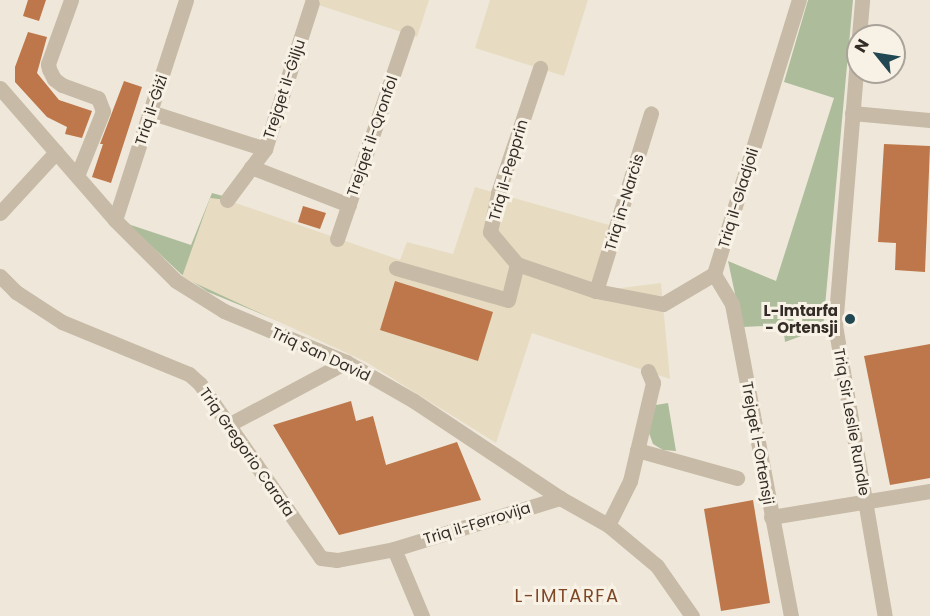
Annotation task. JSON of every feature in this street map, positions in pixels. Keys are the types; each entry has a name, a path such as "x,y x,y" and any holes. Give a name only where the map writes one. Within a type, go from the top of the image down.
{"street":[{"path":"71,0 48,64 49,69 54,79 62,85 98,98 103,111 77,176"},
{"name":"Triq il-Ġiżi","path":"115,220 186,0"},
{"name":"Triq il-Gladjoli","path":"714,274 799,0"},
{"path":"860,24 862,0"},
{"name":"Trejqet il-Ġilju","path":"227,200 265,148 312,3"},
{"name":"Trejqet il-Qronfol","path":"337,239 407,33"},
{"name":"Triq il-Pepprin","path":"517,264 490,232 498,193 540,68"},
{"name":"Triq Sir Leslie Rundle","path":"855,84 835,325 885,616"},
{"name":"Triq San David","path":"0,88 115,220 176,281 200,298 346,362 414,401 560,498 608,525 657,566 692,616"},
{"path":"150,112 265,148"},
{"path":"852,112 930,120"},
{"name":"Triq in-Narċis","path":"596,291 651,113"},
{"path":"0,213 56,152"},
{"path":"251,167 349,205"},
{"path":"396,268 508,300 517,264 596,291 663,304 714,274"},
{"name":"Trejqet l-Ortensji","path":"714,274 732,304 791,616"},
{"name":"Triq Gregorio Carafa","path":"0,276 16,292 62,322 189,374 200,384 321,558 337,560 394,549"},
{"path":"228,425 346,362"},
{"path":"608,525 630,481 653,383 648,371"},
{"path":"637,450 737,478"},
{"path":"771,517 865,500 930,492"},
{"name":"Triq il-Ferrovija","path":"394,549 560,498"},
{"path":"394,549 422,616"}],"green space":[{"path":"808,0 853,0 851,24 846,24 846,77 823,328 785,342 783,325 742,327 728,261 776,281 834,98 784,82"},
{"path":"212,193 223,196 351,351 208,292 181,274 128,224 191,245"},
{"path":"668,403 676,451 663,450 653,444 649,433 651,414 656,405"}],"shaded area":[{"path":"303,0 429,0 417,37"},
{"path":"490,0 588,0 564,76 475,48"},
{"path":"475,187 616,227 597,291 661,283 670,379 532,333 496,443 366,362 182,277 210,198 227,200 400,260 407,242 453,254"}],"building":[{"path":"28,0 46,0 39,21 23,16"},
{"path":"28,32 47,37 37,73 59,100 92,111 82,138 65,134 67,127 47,117 15,82 15,67"},
{"path":"124,81 142,87 111,183 92,177 103,144 100,144"},
{"path":"884,144 930,146 925,272 895,270 896,243 878,242"},
{"path":"303,206 326,213 320,229 298,222"},
{"path":"395,281 493,312 478,361 380,330"},
{"path":"930,344 930,478 890,485 864,356"},
{"path":"351,401 356,421 373,416 386,465 457,442 481,500 339,535 273,425"},
{"path":"753,500 770,603 721,611 704,509"}],"place":[{"name":"L-Imtarfa - Ortensji","path":"850,319"}],"district":[{"name":"L-IMTARFA","path":"567,596"}]}
